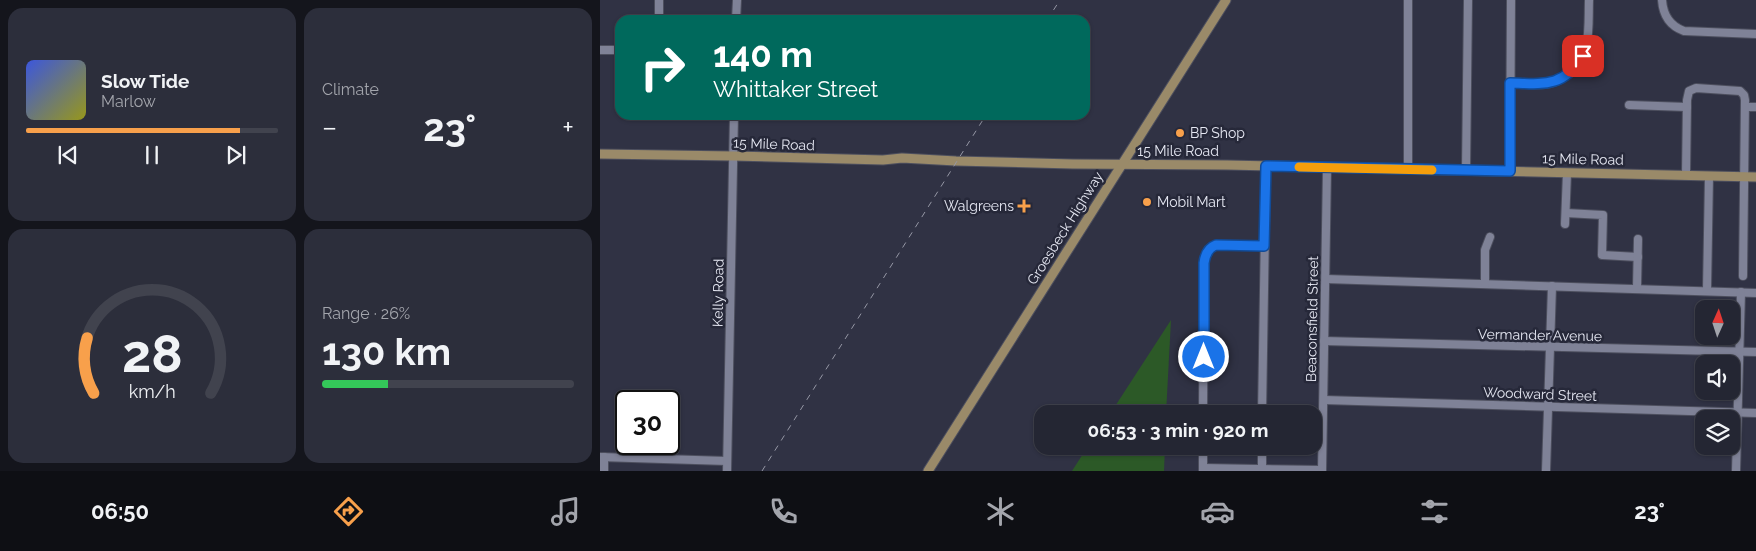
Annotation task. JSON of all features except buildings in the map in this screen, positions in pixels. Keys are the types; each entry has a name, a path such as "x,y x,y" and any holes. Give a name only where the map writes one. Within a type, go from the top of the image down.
{"main road":[{"name":"Groesbeck Highway","path":"928,471 1226,0"},
{"name":"15 Mile Road","path":"600,154 883,160 902,158 1121,165 1266,166 1756,177"}],"street":[{"path":"659,0 659,15"},
{"path":"736,15 737,0"},
{"path":"1408,0 1408,170"},
{"path":"1466,171 1468,0"},
{"path":"1510,171 1512,0"},
{"path":"1510,83 1552,83 1572,71 1586,50 1589,0"},
{"path":"1662,0 1663,10 1669,21 1680,30 1689,32 1756,34"},
{"path":"600,50 615,50"},
{"path":"1686,175 1687,95 1689,91 1696,88 1738,89 1744,95 1745,107 1742,276"},
{"path":"1629,105 1687,107"},
{"path":"1745,107 1756,107"},
{"name":"Kelly Road","path":"727,471 734,120"},
{"path":"1262,405 1266,166"},
{"name":"Beaconsfield Street","path":"1322,470 1327,168"},
{"path":"1565,224 1567,173"},
{"path":"1708,290 1710,176"},
{"path":"1566,213 1603,215 1602,255 1638,257"},
{"path":"1485,284 1485,250 1490,237"},
{"path":"1637,288 1638,239"},
{"path":"1203,405 1204,263 1206,254 1216,245 1264,246"},
{"path":"1326,279 1756,293"},
{"path":"1546,471 1552,286"},
{"path":"1737,410 1740,292"},
{"name":"Vermander Avenue","path":"1324,341 1756,352"},
{"name":"Woodward Street","path":"1324,400 1695,411"},
{"name":"Woodward Street","path":"1740,412 1756,413"},
{"path":"1203,455 1203,470 1322,470"},
{"path":"1262,455 1262,470"},
{"path":"1736,455 1736,471"},
{"path":"604,471 602,457 727,461"}],"green space":[{"path":"1171,320 1166,405 1116,405"},
{"path":"1082,455 1165,455 1164,471 1072,471"}],"railway":[{"path":"1050,15 1060,0"},
{"path":"762,471 983,120"}],"slow traffic":[{"path":"1299,167 1432,170"}],"place":[{"name":"BP Shop","path":"1180,133"},
{"name":"Mobil Mart","path":"1147,202"},
{"name":"Walgreens","path":"1024,206"}],"route":[{"path":"1204,357 1204,263 1206,254 1216,245 1264,246 1266,166 1510,171 1510,83 1543,84 1558,81 1572,71 1583,56"}]}
